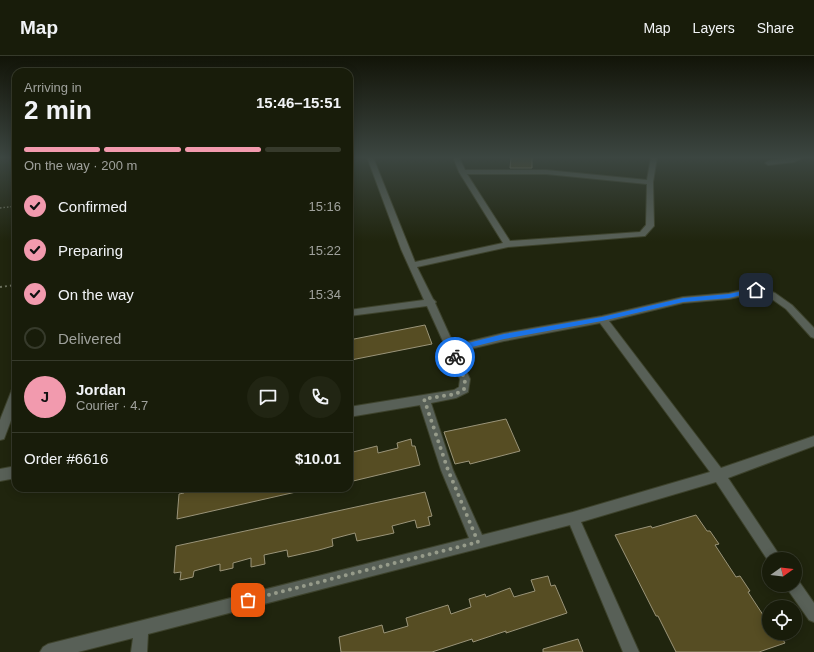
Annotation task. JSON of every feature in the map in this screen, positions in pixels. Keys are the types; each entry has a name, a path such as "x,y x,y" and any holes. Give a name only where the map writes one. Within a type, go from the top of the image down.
{"street":[{"path":"353,411 456,394 464,389 465,380 406,249 381,185"},
{"path":"470,185 508,244"},
{"path":"414,265 508,244 642,234 650,226 650,185"},
{"path":"452,349 504,337 602,319 683,300 729,296 756,290 772,295 789,307 814,334"},
{"path":"353,312 430,302"},
{"path":"602,319 719,475 770,552"},
{"path":"424,399 448,470 478,542"},
{"path":"0,435 12,403"},
{"path":"48,652 573,518 719,475 814,441"},
{"path":"0,475 12,473"},
{"path":"573,518 631,652"},
{"path":"798,592 814,614"},
{"path":"139,652 141,628"}],"path":[{"path":"0,208 12,206"},
{"path":"0,287 12,286"}],"building":[{"path":"425,325 432,344 353,360 353,339"},
{"path":"506,419 520,451 470,464 469,461 455,464 444,432"},
{"path":"411,439 412,446 415,446 420,465 353,481 353,452 377,446 378,453 398,448 397,443"},
{"path":"296,492 177,519 179,494"},
{"path":"425,492 432,516 428,517 430,525 417,528 415,520 392,526 394,533 357,541 355,533 332,539 333,546 319,550 288,557 287,550 264,555 265,564 251,567 251,558 233,563 233,568 220,571 220,564 194,571 193,577 180,580 181,572 174,573 176,546"},
{"path":"696,515 707,531 710,531 719,544 715,545 736,577 740,576 750,591 748,592 762,613 762,640 783,640 785,643 759,652 676,652 615,535 651,526 652,528"},
{"path":"548,576 551,586 555,585 567,613 506,633 506,631 473,642 472,639 432,652 341,652 339,637 382,625 384,633 408,626 406,618 448,605 451,614 471,607 469,599 485,594 486,597 510,588 514,597 535,591 531,580"},
{"path":"578,639 583,652 543,652 543,649"}],"way so far":[{"path":"248,600 478,542 435,437 424,399 456,394 464,389 465,380 455,357"}],"route":[{"path":"455,357 452,349 504,337 602,319 683,300 729,296 756,290"}]}
